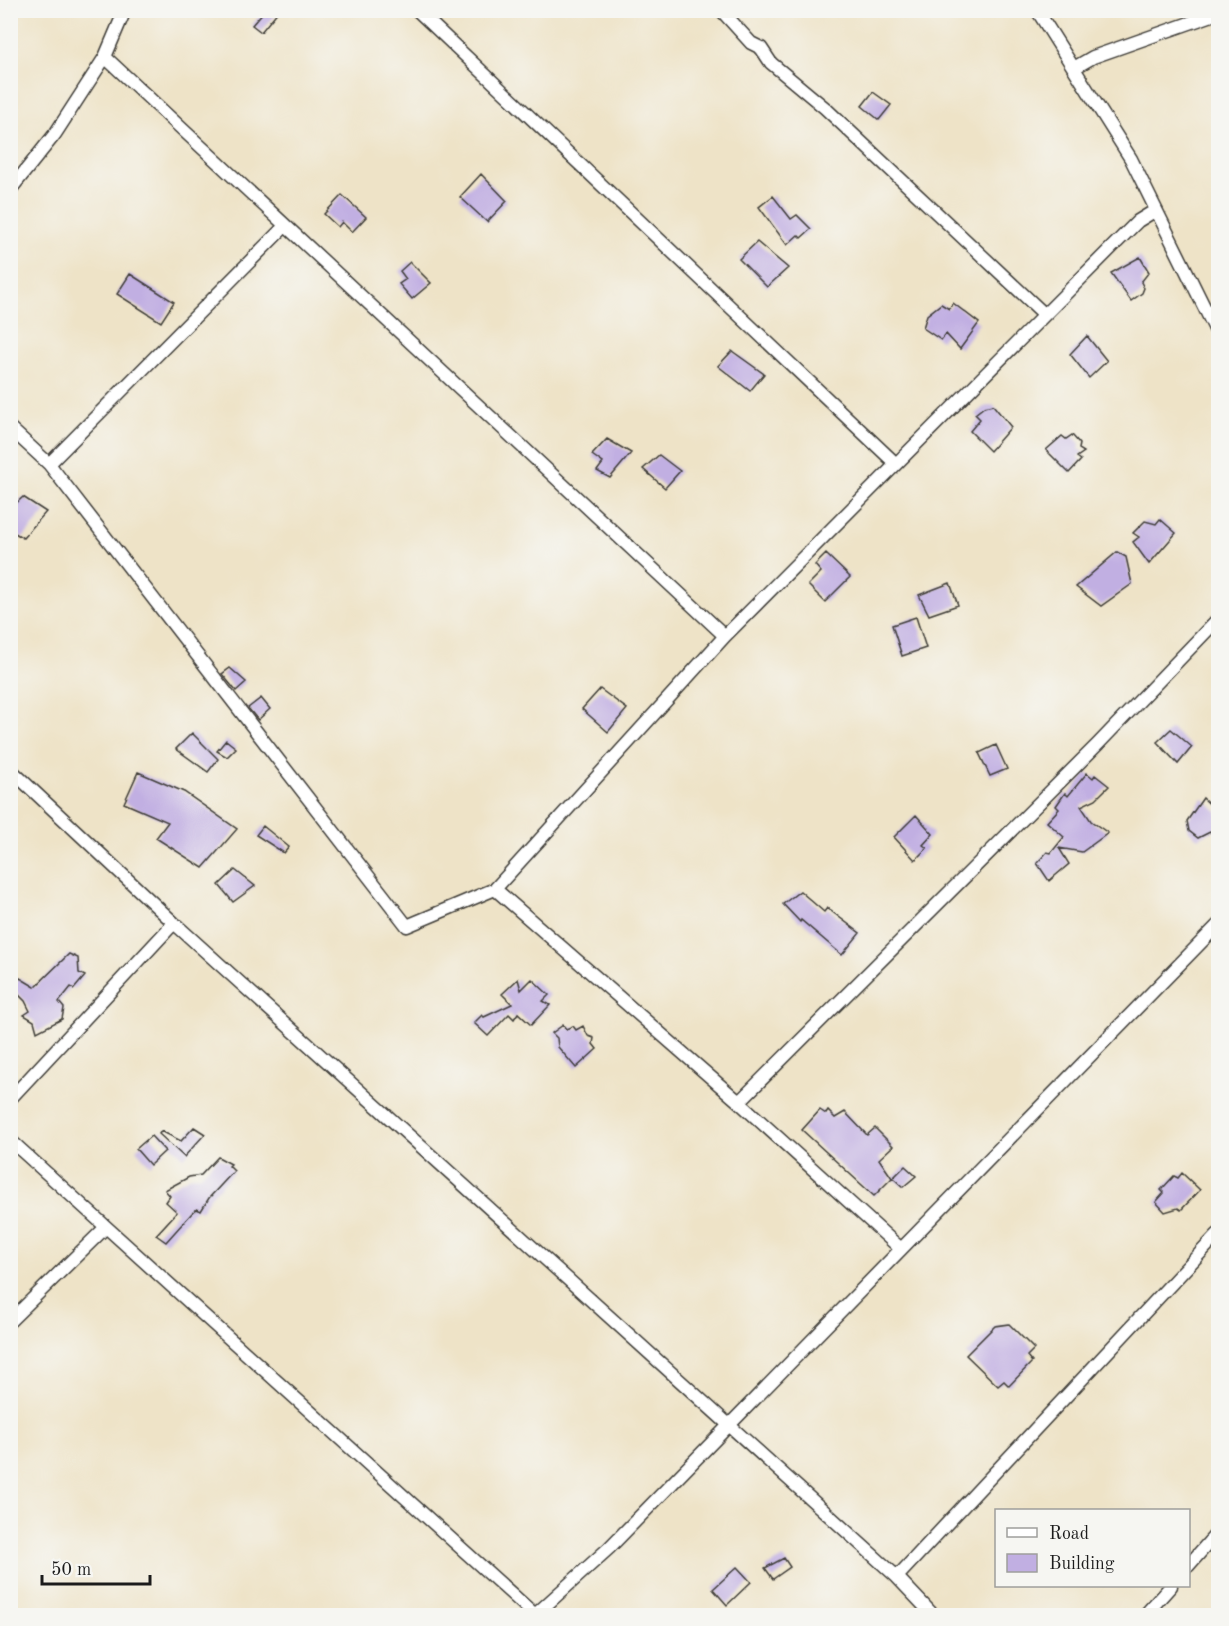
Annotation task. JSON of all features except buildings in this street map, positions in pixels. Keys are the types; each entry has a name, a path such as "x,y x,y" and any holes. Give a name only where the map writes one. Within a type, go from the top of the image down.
{"street":[{"path":"10,190 55,134 105,57 125,10"},
{"path":"417,10 895,463"},
{"path":"721,10 751,43 760,48 771,63 825,108 1044,314"},
{"path":"1037,10 1131,159 1218,335"},
{"path":"1074,68 1093,57 1218,13"},
{"path":"105,57 725,636"},
{"path":"10,428 49,464 406,926 495,889 725,636 1138,221 1156,210"},
{"path":"49,464 285,226"},
{"path":"739,1102 1098,744 1218,619"},
{"path":"10,769 174,923 897,1578 934,1616"},
{"path":"495,889 739,1102 901,1248"},
{"path":"10,1099 174,923"},
{"path":"10,1140 535,1615 609,1548 1218,925"},
{"path":"10,1321 106,1227"},
{"path":"897,1578 1218,1234"},
{"path":"1190,1564 1218,1532"},
{"path":"1144,1616 1170,1587"}]}
